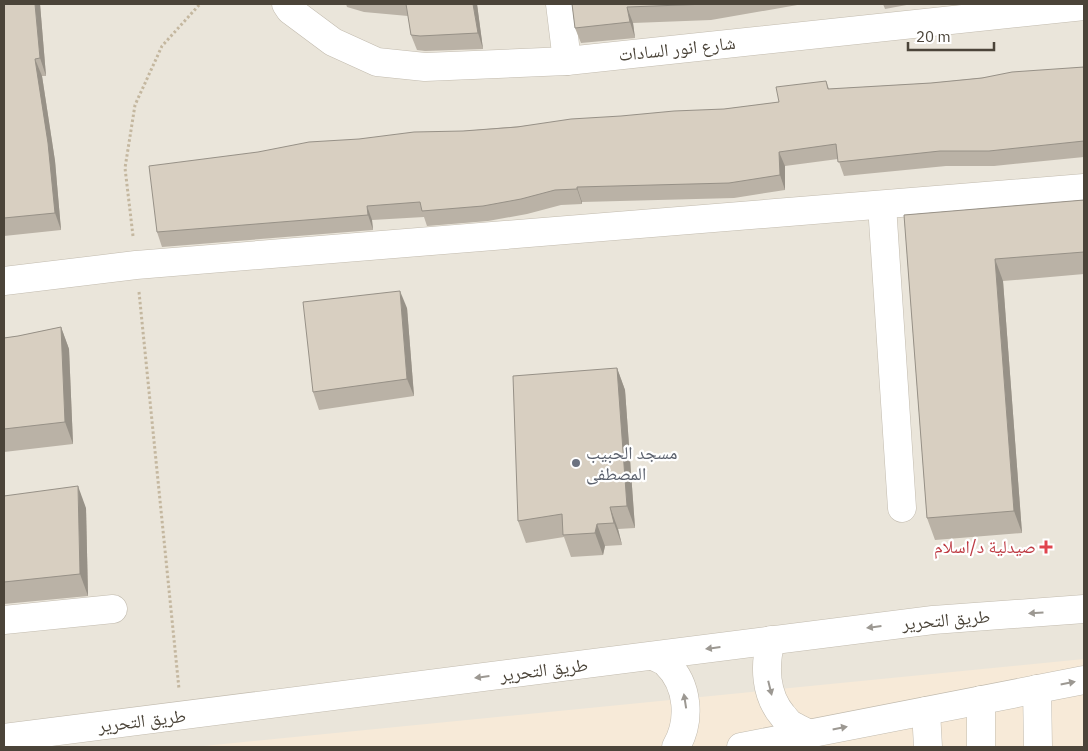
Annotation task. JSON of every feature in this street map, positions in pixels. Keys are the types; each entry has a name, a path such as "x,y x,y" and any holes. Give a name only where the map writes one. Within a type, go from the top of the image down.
{"street":[{"name":"شارع انور السادات","path":"286,4 290,10 332,42 377,62 425,67 567,60 1084,6"},
{"path":"560,4 567,60"},
{"path":"4,281 136,265 1084,188"},
{"path":"882,205 902,508"},
{"path":"4,620 113,608"},
{"name":"طريق التحرير","path":"4,738 933,620 1084,609"},
{"path":"771,640 766,668 768,684 773,699 780,712 790,724 809,734"},
{"path":"653,656 665,662 674,673 681,685 685,699 684,727 676,747"},
{"path":"741,747 1084,680"},
{"path":"1037,689 1038,747"},
{"path":"980,700 981,747"},
{"path":"926,711 928,747"}],"path":[{"path":"181,716 125,168 135,105 162,46 200,4"}],"shaded area":[{"path":"4,4 1084,4 1084,747 4,747"},
{"path":"1084,659 1084,747 194,747"}],"building":[{"path":"4,4 35,4 40,58 35,59 48,143 55,213 4,218"},
{"path":"406,4 473,4 478,33 411,35"},
{"path":"572,4 708,4 627,7 630,22 575,28"},
{"path":"1084,67 1084,141 989,151 940,151 838,162 836,144 779,152 780,175 729,183 577,187 577,189 555,190 483,206 422,211 420,202 367,206 368,215 157,232 149,166 258,152 309,142 359,139 414,132 517,127 571,119 724,109 779,102 776,87 826,81 828,89 931,83 982,78 1012,72"},
{"path":"1084,200 1084,252 995,259 1014,511 927,518 904,215"},
{"path":"400,291 407,379 313,392 303,302"},
{"path":"61,327 65,422 4,429 4,338"},
{"name":"مسجد الحبيب المصطفى","path":"617,368 627,506 610,507 614,523 597,524 595,533 563,535 562,514 518,521 513,376"},
{"path":"78,486 80,574 4,582 4,496"}],"place":[{"name":"مسجد الحبيب المصطفى","path":"576,463"},
{"name":"صيدلية د/اسلام","path":"1046,547"}]}
